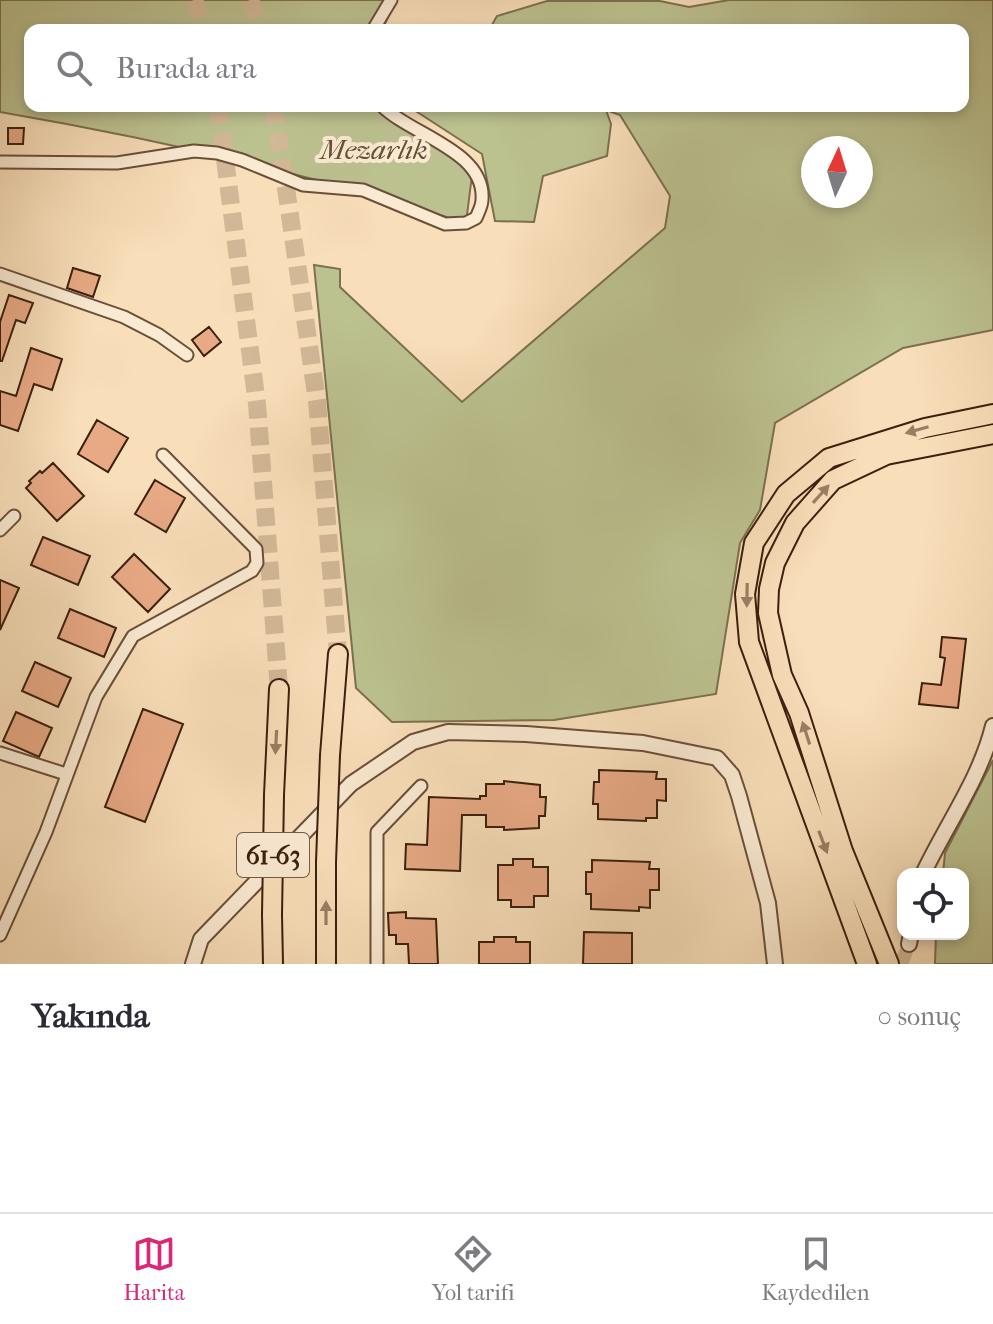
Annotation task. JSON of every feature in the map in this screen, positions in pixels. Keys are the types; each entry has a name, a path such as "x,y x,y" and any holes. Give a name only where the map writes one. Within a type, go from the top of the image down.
{"main road":[{"path":"867,964 749,642 745,594 754,543 786,494 829,458 925,428 993,414"},
{"path":"889,964 843,851 799,713 782,675 768,613 769,589 775,563 795,523 833,480 886,455 993,434"},
{"name":"61-63","path":"326,964 330,755 338,654"},
{"name":"61-63","path":"273,964 274,795 279,689"}],"street":[{"path":"377,24 391,0"},
{"path":"0,162 117,163 194,151 217,153 303,185 363,190 445,224 466,223 476,218 483,199 473,167 458,153 388,112"},
{"path":"0,274 124,317 159,335 187,355"},
{"path":"0,935 46,832 96,697 133,636 252,571 257,563 256,549 163,455"},
{"path":"0,530 14,516"},
{"path":"926,868 957,811 989,742 993,726"},
{"path":"193,964 201,939 351,784 413,742 448,732 643,743 717,758 732,775 739,796 768,903 775,964"},
{"path":"0,753 66,774"},
{"path":"377,964 377,832 421,786"}],"green space":[{"name":"Mezarlık","path":"0,0 396,0 385,24 24,24 24,112 399,112 410,127 473,167 466,223 351,189 235,160 0,112"},
{"path":"729,0 993,0 993,330 903,348 775,423 760,510 740,543 716,694 554,720 392,722 356,688 314,265 340,269 340,287 462,402 665,228 670,196 620,115 612,112 969,112 969,24 492,24 497,16 547,1 660,1 689,7"},
{"path":"417,112 607,112 611,124 607,156 543,176 534,222 495,221 482,154"},
{"path":"993,760 993,964 935,964 936,940 969,940 969,868 944,868 945,853"}],"building":[{"path":"8,128 24,128 23,144 8,144"},
{"path":"73,268 100,276 93,297 67,288"},
{"path":"9,295 33,303 25,323 16,320 0,361 0,322"},
{"path":"209,327 221,342 204,356 192,340"},
{"path":"31,348 62,359 52,390 34,384 18,431 0,425 0,391 16,396"},
{"path":"97,420 128,438 108,472 78,454"},
{"path":"53,463 84,496 57,521 26,488 31,483 29,481"},
{"path":"155,480 185,498 166,532 135,514"},
{"path":"43,537 90,556 78,585 31,565"},
{"path":"134,554 170,589 148,612 112,577"},
{"path":"0,580 19,588 0,630"},
{"path":"70,609 116,628 104,657 58,638"},
{"path":"942,637 966,639 958,708 919,704 922,683 941,685 945,658 940,657"},
{"path":"35,662 71,678 58,707 22,691"},
{"path":"143,709 183,724 145,822 105,807"},
{"path":"16,712 52,728 39,757 3,741"},
{"path":"599,770 657,772 656,779 666,779 666,801 657,800 657,818 646,818 646,821 598,819 598,804 593,804 594,782 599,782"},
{"path":"504,781 540,785 540,797 546,797 545,816 539,816 539,828 504,830 504,827 486,827 486,815 462,815 460,871 405,869 406,844 427,845 429,797 480,799 480,796 486,796 486,784 504,784"},
{"path":"513,859 533,859 533,867 548,867 548,896 534,896 534,907 511,907 511,900 498,900 498,865 513,865"},
{"path":"592,860 650,862 649,869 659,869 659,890 650,890 650,908 639,907 639,911 591,909 591,894 586,894 586,872 592,872"},
{"path":"406,912 406,918 436,919 438,964 409,964 408,944 396,944 396,935 389,935 388,913"},
{"path":"584,932 632,933 632,964 583,964"},
{"path":"494,937 516,937 516,942 530,942 530,964 479,964 479,942 494,942"}],"tunnel":[{"path":"194,0 203,24"},
{"path":"250,0 260,24"},
{"path":"219,112 257,404 279,689"},
{"path":"275,112 317,401 338,654"},
{"path":"901,964 909,944"}]}
